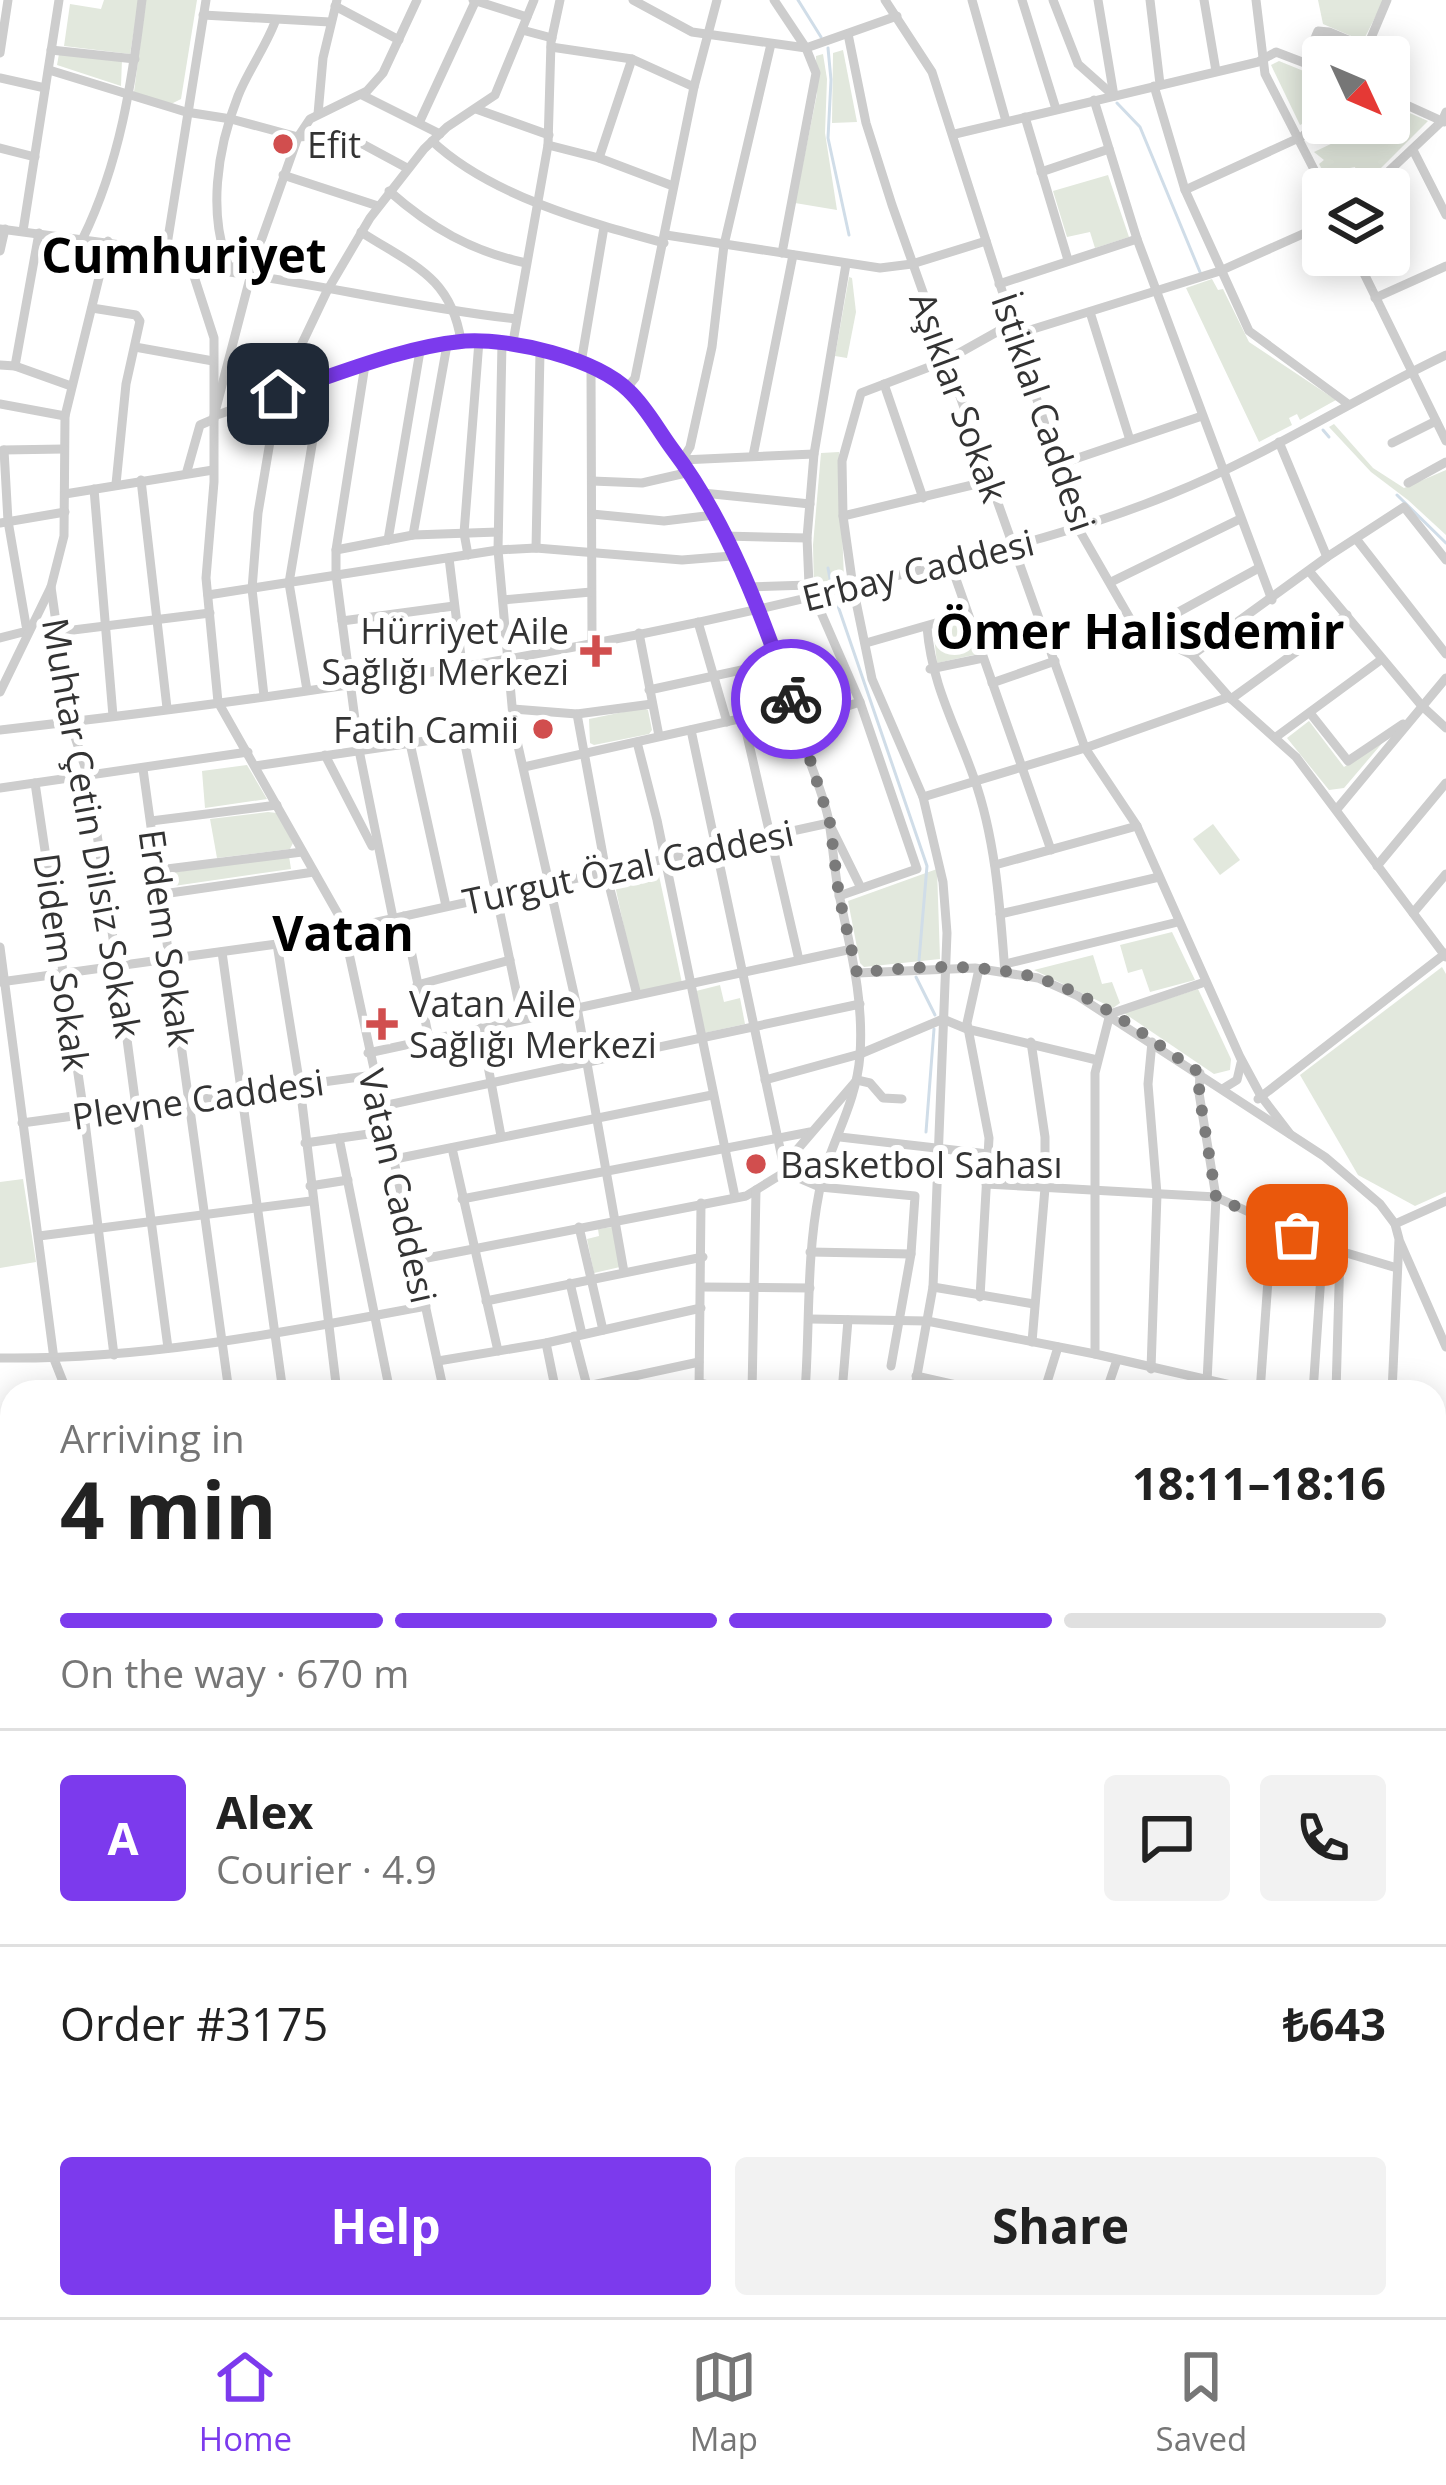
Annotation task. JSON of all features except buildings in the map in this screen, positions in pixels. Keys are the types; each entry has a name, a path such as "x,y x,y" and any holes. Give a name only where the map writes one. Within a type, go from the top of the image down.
{"street":[{"path":"0,53 8,0"},
{"path":"22,231 59,0"},
{"path":"83,238 105,188 130,94 142,0"},
{"path":"166,251 206,0"},
{"path":"417,0 383,73 362,95 419,123 466,171 604,227 854,265 912,264 986,242"},
{"path":"264,696 252,589 258,513 278,394 327,290 388,191 436,138 495,95 534,0"},
{"path":"560,0 551,42 549,140 516,319 507,342 498,550 514,728 577,1007 624,1272"},
{"path":"633,0 692,32 806,48 897,16"},
{"path":"627,388 635,378 694,87 717,0"},
{"path":"753,457 816,73 806,48 774,0"},
{"name":"İstiklal Caddesi","path":"885,0 932,72 955,134 1012,330 1078,528 1142,632"},
{"path":"973,0 1006,122"},
{"path":"1022,0 1056,109"},
{"path":"1053,0 1078,64 1114,96"},
{"path":"1098,0 1114,96"},
{"path":"1150,0 1157,85 1185,190 1215,272 1252,336 1348,404"},
{"path":"1204,0 1216,70"},
{"path":"1256,0 1262,61 1314,168"},
{"path":"1372,36 1388,0"},
{"path":"419,123 474,1 527,17"},
{"path":"318,113 336,3 399,40"},
{"path":"203,15 330,22"},
{"path":"230,269 223,251 217,186 239,93 275,22"},
{"path":"522,30 551,42 632,59 694,87"},
{"name":"Aşıklar Sokak","path":"848,34 866,123 912,264 1085,748 1137,826 1240,1058 1290,1134"},
{"path":"682,460 690,447 712,346 724,245 771,44"},
{"path":"51,50 135,59"},
{"path":"955,134 1262,61 1276,52 1302,61"},
{"path":"599,158 632,59"},
{"path":"49,70 186,112 298,137 344,134 407,168"},
{"path":"0,78 45,88"},
{"name":"Vatan Caddesi","path":"362,95 318,113 298,137 256,255 214,418 208,596 218,702 344,929 442,1380"},
{"path":"1094,100 1154,288 1272,600"},
{"path":"1393,168 1445,119 1410,105"},
{"path":"476,109 673,186"},
{"path":"1025,117 1068,260"},
{"path":"1185,190 1300,138"},
{"path":"0,148 35,157"},
{"path":"1041,172 1109,149"},
{"path":"1413,150 1446,215"},
{"path":"283,175 378,206"},
{"path":"388,191 450,237 476,250 526,263"},
{"path":"170,221 214,338 214,418"},
{"path":"592,641 586,365 604,227"},
{"path":"0,251 2,229 179,254"},
{"path":"361,232 435,280 456,310 461,341"},
{"path":"15,366 39,233"},
{"path":"916,1380 933,1287 945,969 943,882 923,796 908,754 879,700 853,587 843,516 845,448 861,394 1012,330 1090,312 1215,272 1302,234"},
{"path":"999,284 1137,238"},
{"name":"Muhtar Çetin Dilsiz Sokak","path":"108,241 65,416 64,536 51,587 70,722 88,776 117,964 168,1348"},
{"path":"230,269 256,255"},
{"path":"839,896 917,868 860,702 809,585 807,538 814,454 854,265"},
{"path":"1375,298 1446,266"},
{"path":"191,267 230,269 327,290 516,319"},
{"path":"1365,276 1445,437"},
{"path":"92,308 136,315 140,321 122,417 116,484"},
{"path":"1090,312 1129,437"},
{"path":"187,471 200,425 214,418 365,365 461,341 507,342 586,365 627,388 682,460 714,515 778,662 830,823 861,889"},
{"path":"468,555 464,533 479,341"},
{"path":"413,535 447,345"},
{"path":"135,347 214,361"},
{"path":"388,540 420,351"},
{"path":"536,548 540,352"},
{"name":"Erbay Caddesi","path":"0,730 351,684 639,633 816,596 1012,547 1078,528 1223,472 1446,355"},
{"path":"0,365 71,386"},
{"path":"365,365 336,575 377,855"},
{"path":"307,690 289,583 323,379"},
{"path":"884,384 923,498"},
{"path":"0,404 65,416"},
{"path":"1057,465 1202,416"},
{"path":"1391,443 1436,421"},
{"path":"1279,442 1327,556"},
{"path":"27,631 4,522 2,450 64,449"},
{"path":"682,460 814,454"},
{"path":"1408,483 1446,462"},
{"path":"64,494 213,470"},
{"path":"592,481 642,483 690,472"},
{"path":"141,480 167,709"},
{"path":"843,516 989,481"},
{"path":"94,489 109,624 113,716"},
{"path":"703,493 810,504"},
{"path":"1192,655 1327,556 1404,507 1446,560"},
{"path":"4,522 65,512"},
{"path":"592,514 664,521 714,515"},
{"path":"1111,582 1240,519"},
{"path":"336,550 413,535 498,532"},
{"path":"723,536 807,538"},
{"path":"1357,540 1446,654"},
{"path":"208,596 498,550 536,548 682,560 732,556"},
{"path":"449,558 462,665"},
{"path":"950,562 1051,850"},
{"path":"1142,632 1257,569"},
{"path":"1309,571 1422,706 1446,728"},
{"path":"746,587 809,585"},
{"path":"0,691 51,587"},
{"path":"502,600 590,592"},
{"path":"342,620 454,606"},
{"path":"57,632 210,614"},
{"path":"866,643 967,614"},
{"path":"923,796 1230,698 1347,615"},
{"path":"698,622 727,722"},
{"path":"926,627 930,669 976,782 995,865 1005,969"},
{"path":"0,638 27,631"},
{"path":"1142,632 1192,655 1230,698 1296,757 1446,955 1250,1107"},
{"path":"639,633 659,736"},
{"path":"930,669 983,658"},
{"path":"1276,737 1382,659"},
{"path":"649,690 778,662"},
{"path":"992,683 1055,662"},
{"path":"1337,809 1446,677"},
{"path":"798,722 860,702"},
{"path":"513,710 577,713 652,704"},
{"path":"524,767 793,707"},
{"path":"1310,712 1348,760 1411,719"},
{"path":"577,713 637,995"},
{"path":"742,718 799,961"},
{"path":"255,766 514,728"},
{"path":"691,730 785,1172"},
{"path":"463,735 522,1019"},
{"path":"637,742 735,1197"},
{"path":"410,743 446,906"},
{"path":"0,788 248,752"},
{"path":"325,755 377,855 399,917 429,1039"},
{"name":"Erdem Sokak","path":"143,769 228,1380"},
{"name":"Didem Sokak","path":"35,783 114,1355"},
{"path":"1377,866 1446,783"},
{"path":"151,821 277,806"},
{"path":"806,1380 810,1252 820,1187 840,1137 860,1054 857,973 839,896 830,823"},
{"name":"Turgut Özal Caddesi","path":"2,982 277,944 830,823"},
{"path":"995,865 1137,826"},
{"path":"159,870 302,851"},
{"path":"163,894 314,872"},
{"path":"1413,913 1446,874"},
{"path":"1000,914 1159,877"},
{"path":"857,973 1005,969 1178,922"},
{"path":"277,944 300,1086 335,1380"},
{"path":"0,946 60,1380"},
{"name":"Plevne Caddesi","path":"368,1054 852,949"},
{"path":"223,952 282,1380"},
{"path":"417,985 510,960"},
{"path":"979,969 967,1029 988,1154 980,1297"},
{"path":"1005,969 1047,981 1110,1013 1290,1134 1380,1204 1395,1224 1446,1347"},
{"path":"1110,1013 1205,982"},
{"path":"383,1106 860,1004"},
{"path":"1095,1354 1097,1060 1110,1013"},
{"path":"765,1080 860,1054 943,1019 1097,1060"},
{"path":"481,1028 501,1136"},
{"path":"1031,1042 1045,1137 1032,1342"},
{"path":"1151,1369 1157,1194 1148,1084 1152,1042"},
{"path":"1224,1088 1237,1080 1240,1058"},
{"path":"1200,1073 1216,1197 1207,1380"},
{"name":"Plevne Caddesi","path":"22,1123 374,1075"},
{"path":"857,1080 870,1083 883,1098 902,1099"},
{"path":"417,1260 756,1190 785,1172 796,1150 857,1080"},
{"path":"395,1160 712,1095"},
{"path":"305,1143 390,1131"},
{"path":"462,1199 813,1132"},
{"path":"840,1137 988,1154"},
{"path":"340,1138 387,1380"},
{"path":"452,1148 498,1351"},
{"path":"785,1172 820,1187 915,1196 891,1366"},
{"path":"310,1186 348,1180"},
{"path":"986,1184 1216,1197 1340,1253 1397,1268"},
{"path":"752,1380 756,1190"},
{"path":"39,1236 311,1201"},
{"path":"1395,1224 1446,1201"},
{"path":"699,1380 700,1202"},
{"path":"1261,1380 1272,1224"},
{"path":"579,1227 603,1330"},
{"path":"1392,1380 1399,1239"},
{"path":"1314,1380 1323,1246"},
{"path":"810,1252 910,1254"},
{"path":"1336,1380 1340,1253"},
{"path":"486,1301 703,1257"},
{"path":"570,1283 586,1380"},
{"path":"702,1287 810,1288"},
{"path":"933,1287 1034,1304"},
{"path":"0,1358 114,1355 427,1306"},
{"path":"438,1361 701,1308"},
{"path":"810,1319 927,1321 1198,1380"},
{"path":"843,1380 848,1320"},
{"path":"546,1342 555,1380"},
{"path":"1048,1380 1058,1347"},
{"path":"1110,1380 1117,1360"},
{"path":"613,1380 699,1362"},
{"path":"1172,1380 1174,1375"},
{"path":"916,1376 934,1380"}],"shaded area":[{"path":"104,0 139,0 130,54 64,46 70,4 101,9"},
{"path":"146,0 197,0 181,99 171,104 134,92"},
{"path":"1318,0 1384,0 1366,36 1351,36 1323,24"},
{"path":"843,50 857,122 832,123 833,53"},
{"path":"59,54 122,59 121,86 57,65"},
{"path":"823,54 825,133 837,210 795,203 817,94 816,56"},
{"path":"1279,61 1302,70 1302,124 1300,125 1271,65"},
{"path":"1410,113 1428,121 1410,139"},
{"path":"1331,144 1405,144 1381,168 1321,168 1324,160 1314,152"},
{"path":"1108,175 1129,237 1095,248 1090,232 1067,237 1053,191"},
{"path":"849,277 856,312 847,358 835,356"},
{"path":"1212,279 1218,290 1223,289 1249,342 1336,400 1300,420 1297,414 1289,418 1292,425 1259,442 1186,288"},
{"path":"1334,424 1373,468 1404,488 1446,470 1446,535 1371,472 1329,427"},
{"path":"839,452 844,579 814,587 821,453"},
{"path":"966,621 978,654 937,663 933,629"},
{"path":"648,710 649,734 590,743 589,719"},
{"path":"1309,721 1344,767 1384,741 1344,788 1329,790 1287,738"},
{"path":"247,765 267,799 205,808 202,771"},
{"path":"277,813 293,843 290,849 217,858 210,819"},
{"path":"1213,824 1240,860 1220,875 1193,839"},
{"path":"289,856 291,869 167,887 162,874"},
{"path":"937,869 940,959 864,967 848,901"},
{"path":"658,871 682,983 638,992 614,881"},
{"path":"1172,932 1195,980 1150,992 1142,969 1128,973 1120,945"},
{"path":"1093,955 1102,984 1112,982 1120,1003 1113,1008 1034,970"},
{"path":"1442,967 1446,974 1446,1192 1415,1206 1358,1175 1300,1075"},
{"path":"720,985 724,1002 740,998 745,1024 704,1033 696,991"},
{"path":"1198,989 1231,1059 1230,1070 1214,1074 1124,1013"},
{"path":"23,1179 36,1262 0,1268 0,1182"},
{"path":"612,1227 620,1267 594,1273 587,1239 599,1236 598,1229"}],"waterway":[{"path":"798,0 821,37"},
{"path":"828,48 828,138 849,235"},
{"path":"1117,103 1140,127 1200,272"},
{"path":"1323,430 1329,437"},
{"path":"1397,495 1446,543"},
{"path":"828,568 831,584"},
{"path":"837,603 927,866 919,960"},
{"path":"916,977 935,1015"},
{"path":"926,1132 934,1029"}],"way so far":[{"path":"791,699 830,823 839,896 857,973 976,968 1026,975 1110,1013 1200,1073 1216,1197 1297,1235"}],"place":[{"name":"Efit","path":"283,144"},
{"name":"Hürriyet Aile Sağlığı Merkezi","path":"596,651"},
{"name":"Fatih Camii","path":"543,729"},
{"name":"Vatan Aile Sağlığı Merkezi","path":"382,1024"},
{"name":"Basketbol Sahası","path":"756,1164"}],"district":[{"name":"Cumhuriyet","path":"184,254"},
{"name":"Ömer Halisdemir","path":"1140,630"},
{"name":"Vatan","path":"343,932"}],"route":[{"path":"278,394 461,341 513,342 581,363 627,388 703,493 791,699"}]}
